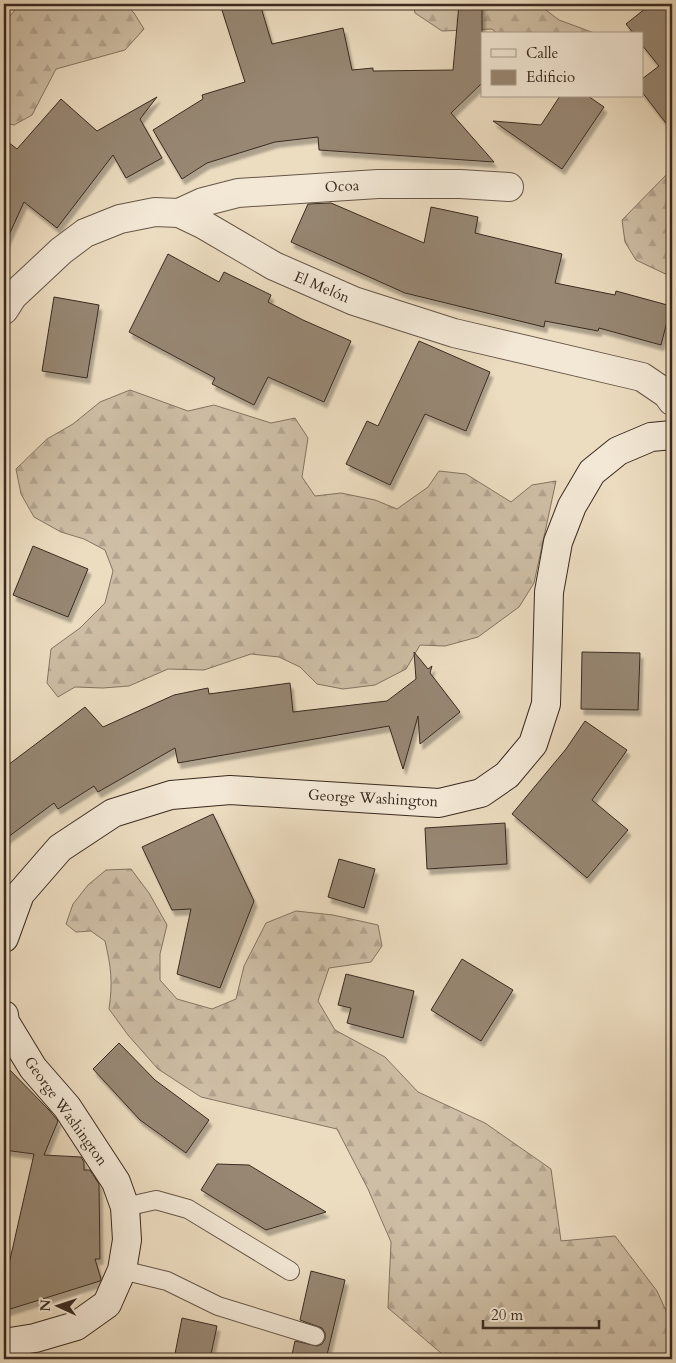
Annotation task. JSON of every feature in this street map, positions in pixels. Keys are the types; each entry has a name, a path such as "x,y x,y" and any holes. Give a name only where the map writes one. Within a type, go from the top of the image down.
{"street":[{"name":"Ocoa","path":"179,213 203,202 238,193 378,184 460,184 509,187"},
{"name":"El Melón","path":"4,310 13,296 61,251 85,233 120,219 155,212 179,213 204,225 274,266 354,301 454,334 642,377 667,394 672,401"},
{"name":"George Washington","path":"4,938 20,894 60,848 113,813 171,795 230,790 439,803 481,794 507,775 534,744 546,704 549,592 558,542 572,506 592,472 618,451 652,437 672,435"},
{"name":"George Washington","path":"4,1015 5,1022 33,1068 67,1108 96,1148 116,1182 125,1207 127,1240 122,1270 107,1304 76,1326 35,1338 4,1343"}],"lane":[{"path":"125,1207 156,1200 188,1209 290,1271"},
{"path":"122,1270 167,1281 218,1306 315,1336"}],"green space":[{"path":"20,4 125,4 134,13 144,29 125,50 56,69 32,115 14,125 4,123 4,23"},
{"path":"413,4 538,4 559,20 592,32 496,32 492,29 442,31 415,13"},
{"path":"672,166 672,277 636,260 625,242 622,220 670,171"},
{"path":"130,390 188,411 214,405 271,423 295,418 308,438 302,477 315,496 341,493 375,500 397,509 428,487 439,471 466,474 511,502 532,485 556,481 534,583 519,607 478,637 445,646 420,645 406,669 375,685 343,689 317,684 300,667 279,657 251,654 204,670 168,669 129,686 103,688 75,687 58,697 47,683 51,649 80,628 105,603 113,571 105,550 84,539 61,532 34,517 21,494 16,469 47,439 73,424 100,402"},
{"path":"131,869 149,893 167,925 160,954 160,980 177,999 212,1009 236,999 244,966 266,923 296,911 333,915 378,925 382,946 371,962 329,968 318,1001 335,1030 385,1057 418,1092 485,1123 551,1169 561,1241 615,1236 657,1291 672,1324 672,1359 448,1359 388,1308 391,1242 368,1189 337,1129 201,1097 158,1069 128,1035 109,1009 111,975 105,941 91,931 76,932 66,924 73,904 88,885 106,870"}],"building":[{"path":"220,4 260,4 272,44 343,28 352,70 373,68 373,71 453,70 459,4 482,4 481,84 451,113 494,162 319,150 318,137 275,142 207,163 182,179 153,130 203,99 202,95 245,82"},
{"path":"651,4 672,4 672,131 644,95 644,77 659,66 644,47 644,32 632,32 626,24"},
{"path":"157,97 140,119 162,158 126,178 113,155 57,228 24,202 4,246 4,139 17,149 61,99 97,131"},
{"path":"559,98 591,98 604,107 562,169 493,121 541,125"},
{"path":"331,203 424,243 431,207 478,217 475,233 562,254 555,283 615,295 616,291 671,306 661,345 599,328 598,331 545,321 544,327 405,293 291,242 308,204"},
{"path":"168,254 219,282 224,272 271,295 268,302 351,341 324,402 268,377 254,405 212,384 215,378 129,332"},
{"path":"54,297 99,305 87,378 42,371"},
{"path":"419,341 490,372 466,431 425,414 390,485 346,464 367,421 378,426"},
{"path":"33,546 88,569 68,617 13,595"},
{"path":"414,652 428,669 432,666 430,673 460,712 420,744 418,716 403,769 389,726 178,763 175,748 98,792 94,786 58,809 54,803 4,840 4,768 85,707 103,727 174,695 208,688 209,694 290,683 293,712 387,701 416,679"},
{"path":"582,652 640,653 638,710 581,709"},
{"path":"585,721 627,750 592,800 628,830 587,878 512,814 566,749"},
{"path":"213,814 254,901 220,988 177,974 191,909 172,910 142,847"},
{"path":"505,823 507,864 427,869 425,828"},
{"path":"339,859 375,869 364,908 328,897"},
{"path":"462,959 513,990 481,1041 431,1010"},
{"path":"346,974 414,991 403,1038 347,1023 351,1008 338,1005"},
{"path":"119,1043 155,1080 209,1120 186,1153 140,1120 93,1069"},
{"path":"4,1064 58,1121 44,1155 81,1157 84,1162 84,1170 90,1170 99,1184 100,1259 95,1259 101,1279 100,1281 4,1311 4,1286 34,1154 4,1150"},
{"path":"217,1164 249,1165 326,1212 266,1230 201,1190"},
{"path":"311,1271 345,1280 326,1359 291,1359 295,1341 317,1346 322,1344 325,1339 325,1333 322,1328 300,1320"},
{"path":"182,1318 217,1326 210,1359 174,1359"}]}
